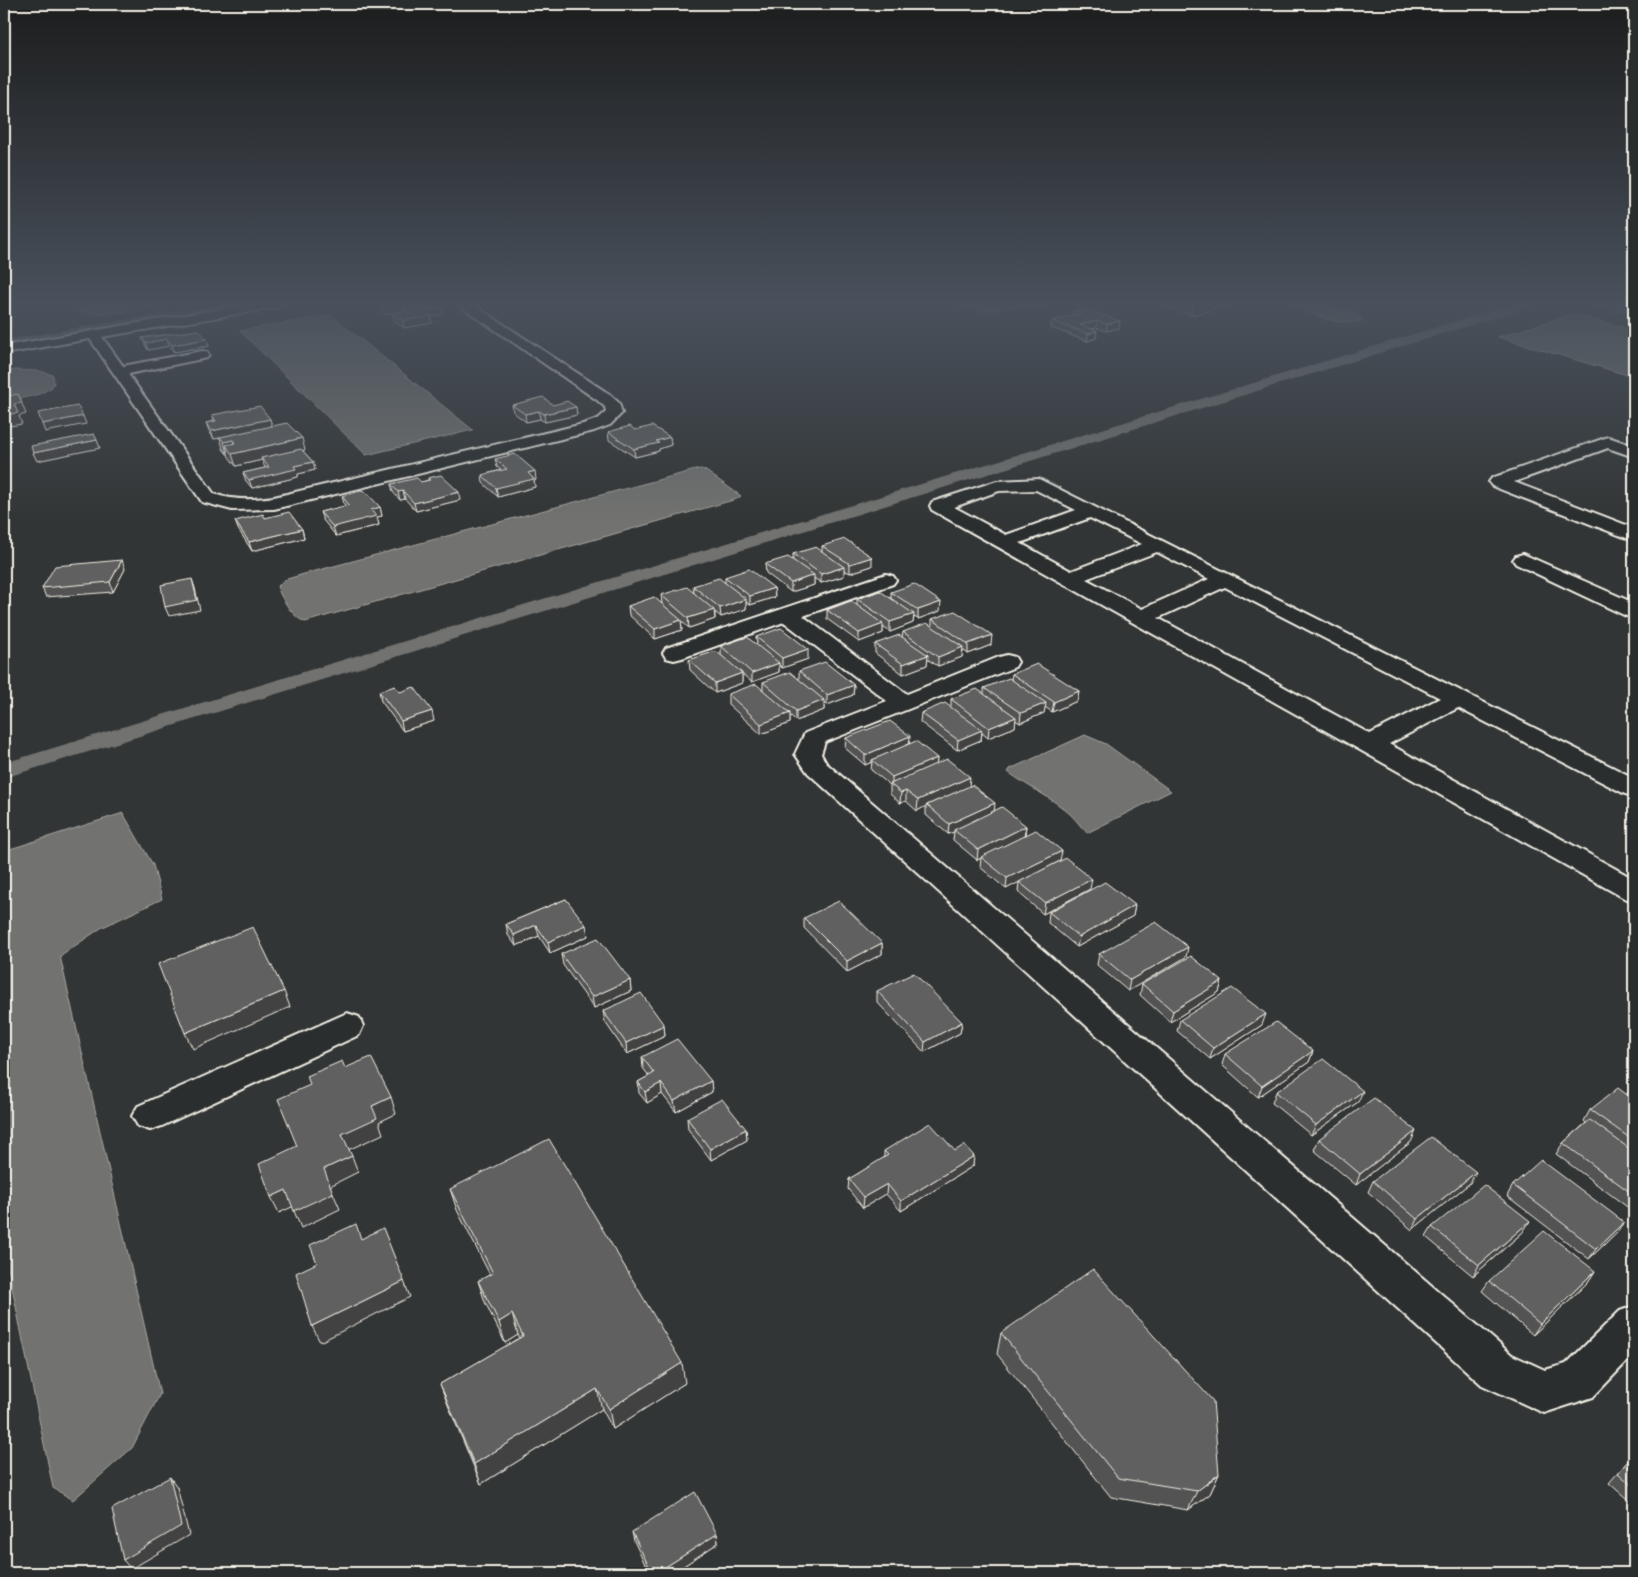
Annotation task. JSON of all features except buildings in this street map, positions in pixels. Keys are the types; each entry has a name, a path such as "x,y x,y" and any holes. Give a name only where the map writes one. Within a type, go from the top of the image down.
{"street":[{"path":"123,377 208,498 224,505 245,507 274,504 588,428 604,422 614,413 613,406 571,377"},
{"path":"1634,452 1608,442 1498,482 1634,535"},
{"path":"1634,788 1039,484 997,486 939,506 1634,891"},
{"path":"1004,542 1092,511"},
{"path":"1070,578 1158,545"},
{"path":"1523,560 1634,611"},
{"path":"1140,618 1225,579"},
{"path":"674,653 886,580"},
{"path":"787,614 904,703"},
{"path":"1007,662 814,738 808,754 817,768 1497,1370 1544,1392 1578,1382 1634,1325"},
{"path":"1370,745 1459,698"},
{"path":"150,1116 347,1026"}],"shaded area":[{"path":"4,377 53,377 54,383 51,388 37,395 4,402"},
{"path":"286,377 407,377 473,430 366,455"},
{"path":"699,469 706,471 741,496 737,499 305,622 292,612 277,587 284,580 304,574"},
{"path":"1085,735 1106,744 1171,791 1087,833 1064,809 1008,772 1010,769"},
{"path":"123,813 153,865 162,899 101,928 60,956 160,1394 132,1448 73,1500 53,1488 4,1248 4,851"}],"waterway":[{"path":"4,771 1288,377"}]}
